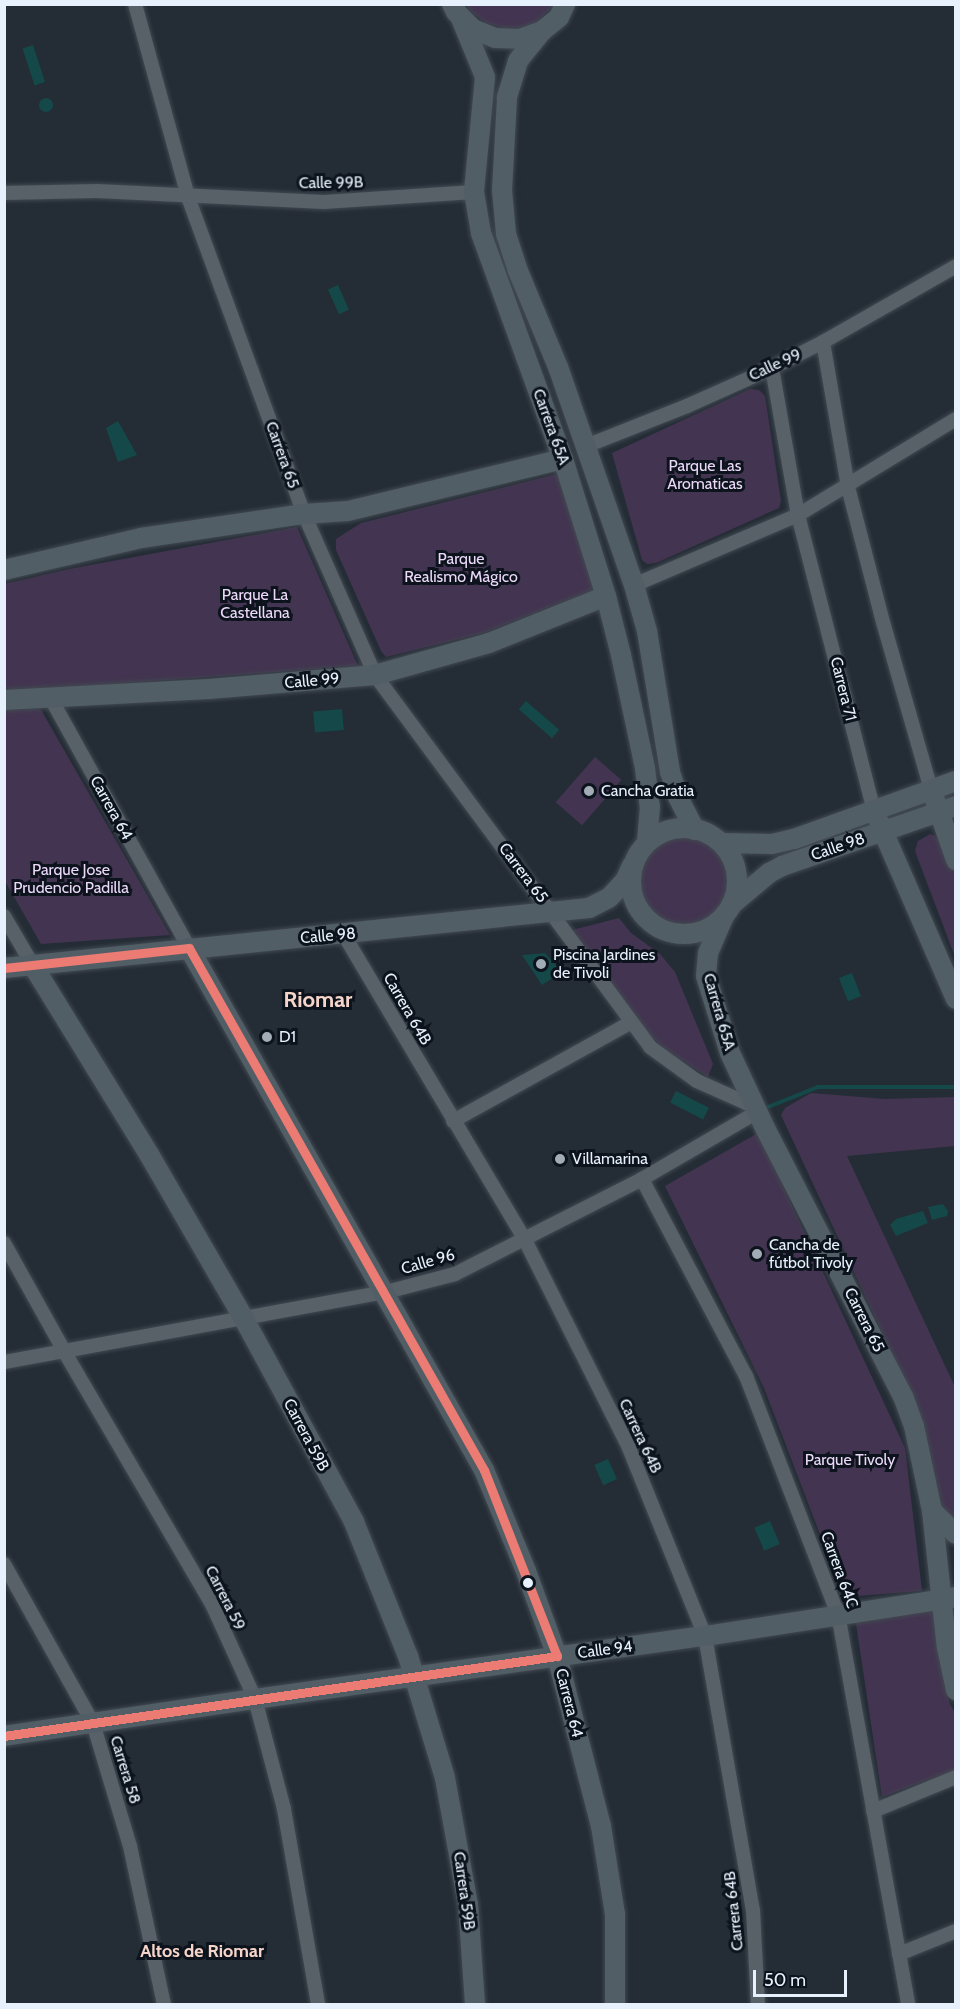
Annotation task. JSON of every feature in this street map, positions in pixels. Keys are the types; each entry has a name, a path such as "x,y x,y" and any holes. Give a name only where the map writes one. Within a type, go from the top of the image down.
{"street":[{"name":"Carrera 65","path":"135,4 188,196 304,514 375,675 553,913 630,1023 650,1047 698,1081 756,1110 903,1396 914,1426 932,1511 937,1560 949,1598 956,1690"},
{"name":"Carrera 65A","path":"565,4 559,17 542,31 518,61 507,99 502,190 506,234 586,446 634,585 647,631 670,772 678,796 696,830"},
{"name":"Carrera 65A","path":"456,10 485,77 474,192 485,243 563,459 606,596 645,768 650,807 647,843"},
{"path":"456,10 473,29 495,38 520,39 542,31"},
{"name":"Calle 99B","path":"4,193 97,191 324,202 474,192"},
{"name":"Calle 99","path":"586,446 687,406 772,368 823,342 956,266"},
{"path":"823,342 848,487 931,789 947,809 956,860"},
{"name":"Carrera 71","path":"772,368 798,515 874,810 956,999"},
{"path":"634,585 798,515 848,487 956,418"},
{"path":"4,570 141,538 304,514 348,511 563,459"},
{"name":"Calle 99","path":"4,700 375,675 489,643 606,596"},
{"name":"Carrera 64","path":"50,697 484,1470 557,1656 601,1826 615,1914 615,2004"},
{"name":"Calle 98","path":"722,843 772,844 956,781"},
{"name":"Calle 98","path":"727,910 769,873 782,866 947,809"},
{"path":"678,828 696,830 722,843 731,854 736,867 735,892 727,910 714,924 690,934 676,934 658,927 642,915 631,891 632,865 647,843 661,833 678,828"},
{"name":"Calle 98","path":"4,968 189,948 344,935 589,908 609,898 625,881 632,865"},
{"name":"Carrera 65A","path":"727,910 708,953 706,976 730,1053 756,1110"},
{"name":"Carrera 59B","path":"4,916 150,1156 244,1319 354,1522 414,1677 445,1778 468,1904 475,2004"},
{"name":"Carrera 64B","path":"344,935 525,1240 629,1448 705,1636 753,1910 758,2004"},
{"path":"453,1121 630,1023"},
{"name":"Calle 96","path":"4,1362 386,1292 455,1274 642,1179 756,1110"},
{"name":"Carrera 64C","path":"642,1179 746,1376 838,1614 908,2004"},
{"name":"Carrera 59","path":"4,1243 64,1351 212,1604 255,1699 284,1809 318,2004"},
{"path":"932,1511 956,1534"},
{"path":"937,1560 956,1547"},
{"name":"Carrera 58","path":"4,1564 93,1723 130,1846 164,2004"},
{"name":"Calle 94","path":"4,1736 705,1636 949,1598"},
{"path":"873,1811 956,1777"},
{"path":"899,1954 956,1931"}],"green space":[{"path":"466,5 555,5 536,22 520,28 503,28 486,23 471,12"},
{"name":"Parque Las Aromaticas","path":"750,389 759,390 765,396 781,501 779,508 656,563 647,564 642,560 612,453"},
{"name":"Parque Realismo Mágico","path":"557,474 596,589 484,633 386,657 381,651 336,550 336,539 361,523"},
{"name":"Parque La Castellana","path":"297,527 358,666 5,692 4,584 69,569"},
{"name":"Parque Jose Prudencio Padilla","path":"40,708 170,935 41,944 5,881 4,710"},
{"name":"Cancha Gratia","path":"595,757 621,780 582,825 556,802"},
{"path":"930,834 943,839 955,877 955,957 915,851 918,841"},
{"path":"684,836 701,839 716,849 726,864 729,881 726,898 716,913 701,923 684,926 667,923 652,913 642,898 639,881 642,864 652,849 667,839"},
{"path":"619,918 631,933 660,954 675,972 713,1064 708,1077 665,1049 647,1033 572,930"},
{"path":"811,1093 885,1099 955,1097 955,1146 847,1156 955,1387 955,1524 940,1506 915,1403 781,1115 785,1108"},
{"name":"Parque Tivoly","path":"758,1133 905,1448 922,1591 844,1597 764,1388 665,1186"},
{"path":"934,1608 949,1702 955,1713 955,1770 882,1797 855,1617"}],"shaded area":[{"path":"33,45 45,82 35,85 23,48"},
{"path":"46,98 51,100 53,105 51,110 46,112 41,110 39,105 41,100"},
{"path":"338,285 349,310 339,314 328,289"},
{"path":"118,421 137,455 118,462 106,428"},
{"path":"526,701 559,730 552,738 519,709"},
{"path":"342,709 344,730 315,732 313,712"},
{"name":"Piscina Jardines de Tivoli","path":"545,953 562,972 542,985 522,955"},
{"path":"852,973 861,996 848,1001 839,978"},
{"path":"676,1091 709,1108 703,1119 670,1103"},
{"path":"943,1204 948,1211 947,1216 932,1220 928,1207"},
{"path":"923,1211 928,1223 896,1236 890,1225 896,1219"},
{"path":"608,1459 617,1479 603,1485 594,1465"},
{"path":"770,1521 780,1544 764,1551 754,1528"}],"waterway":[{"path":"763,1109 818,1087 956,1087"}],"transit line":[{"path":"4,968 189,948 484,1470 557,1656 4,1736"}],"place":[{"name":"Cancha Gratia","path":"589,791"},
{"name":"Piscina Jardines de Tivoli","path":"541,964"},
{"name":"D1","path":"267,1037"},
{"name":"Villamarina","path":"560,1159"},
{"name":"Cancha de fútbol Tivoly","path":"757,1254"}],"district":[{"name":"Riomar","path":"318,1000"},
{"name":"Altos de Riomar","path":"202,1951"}]}
